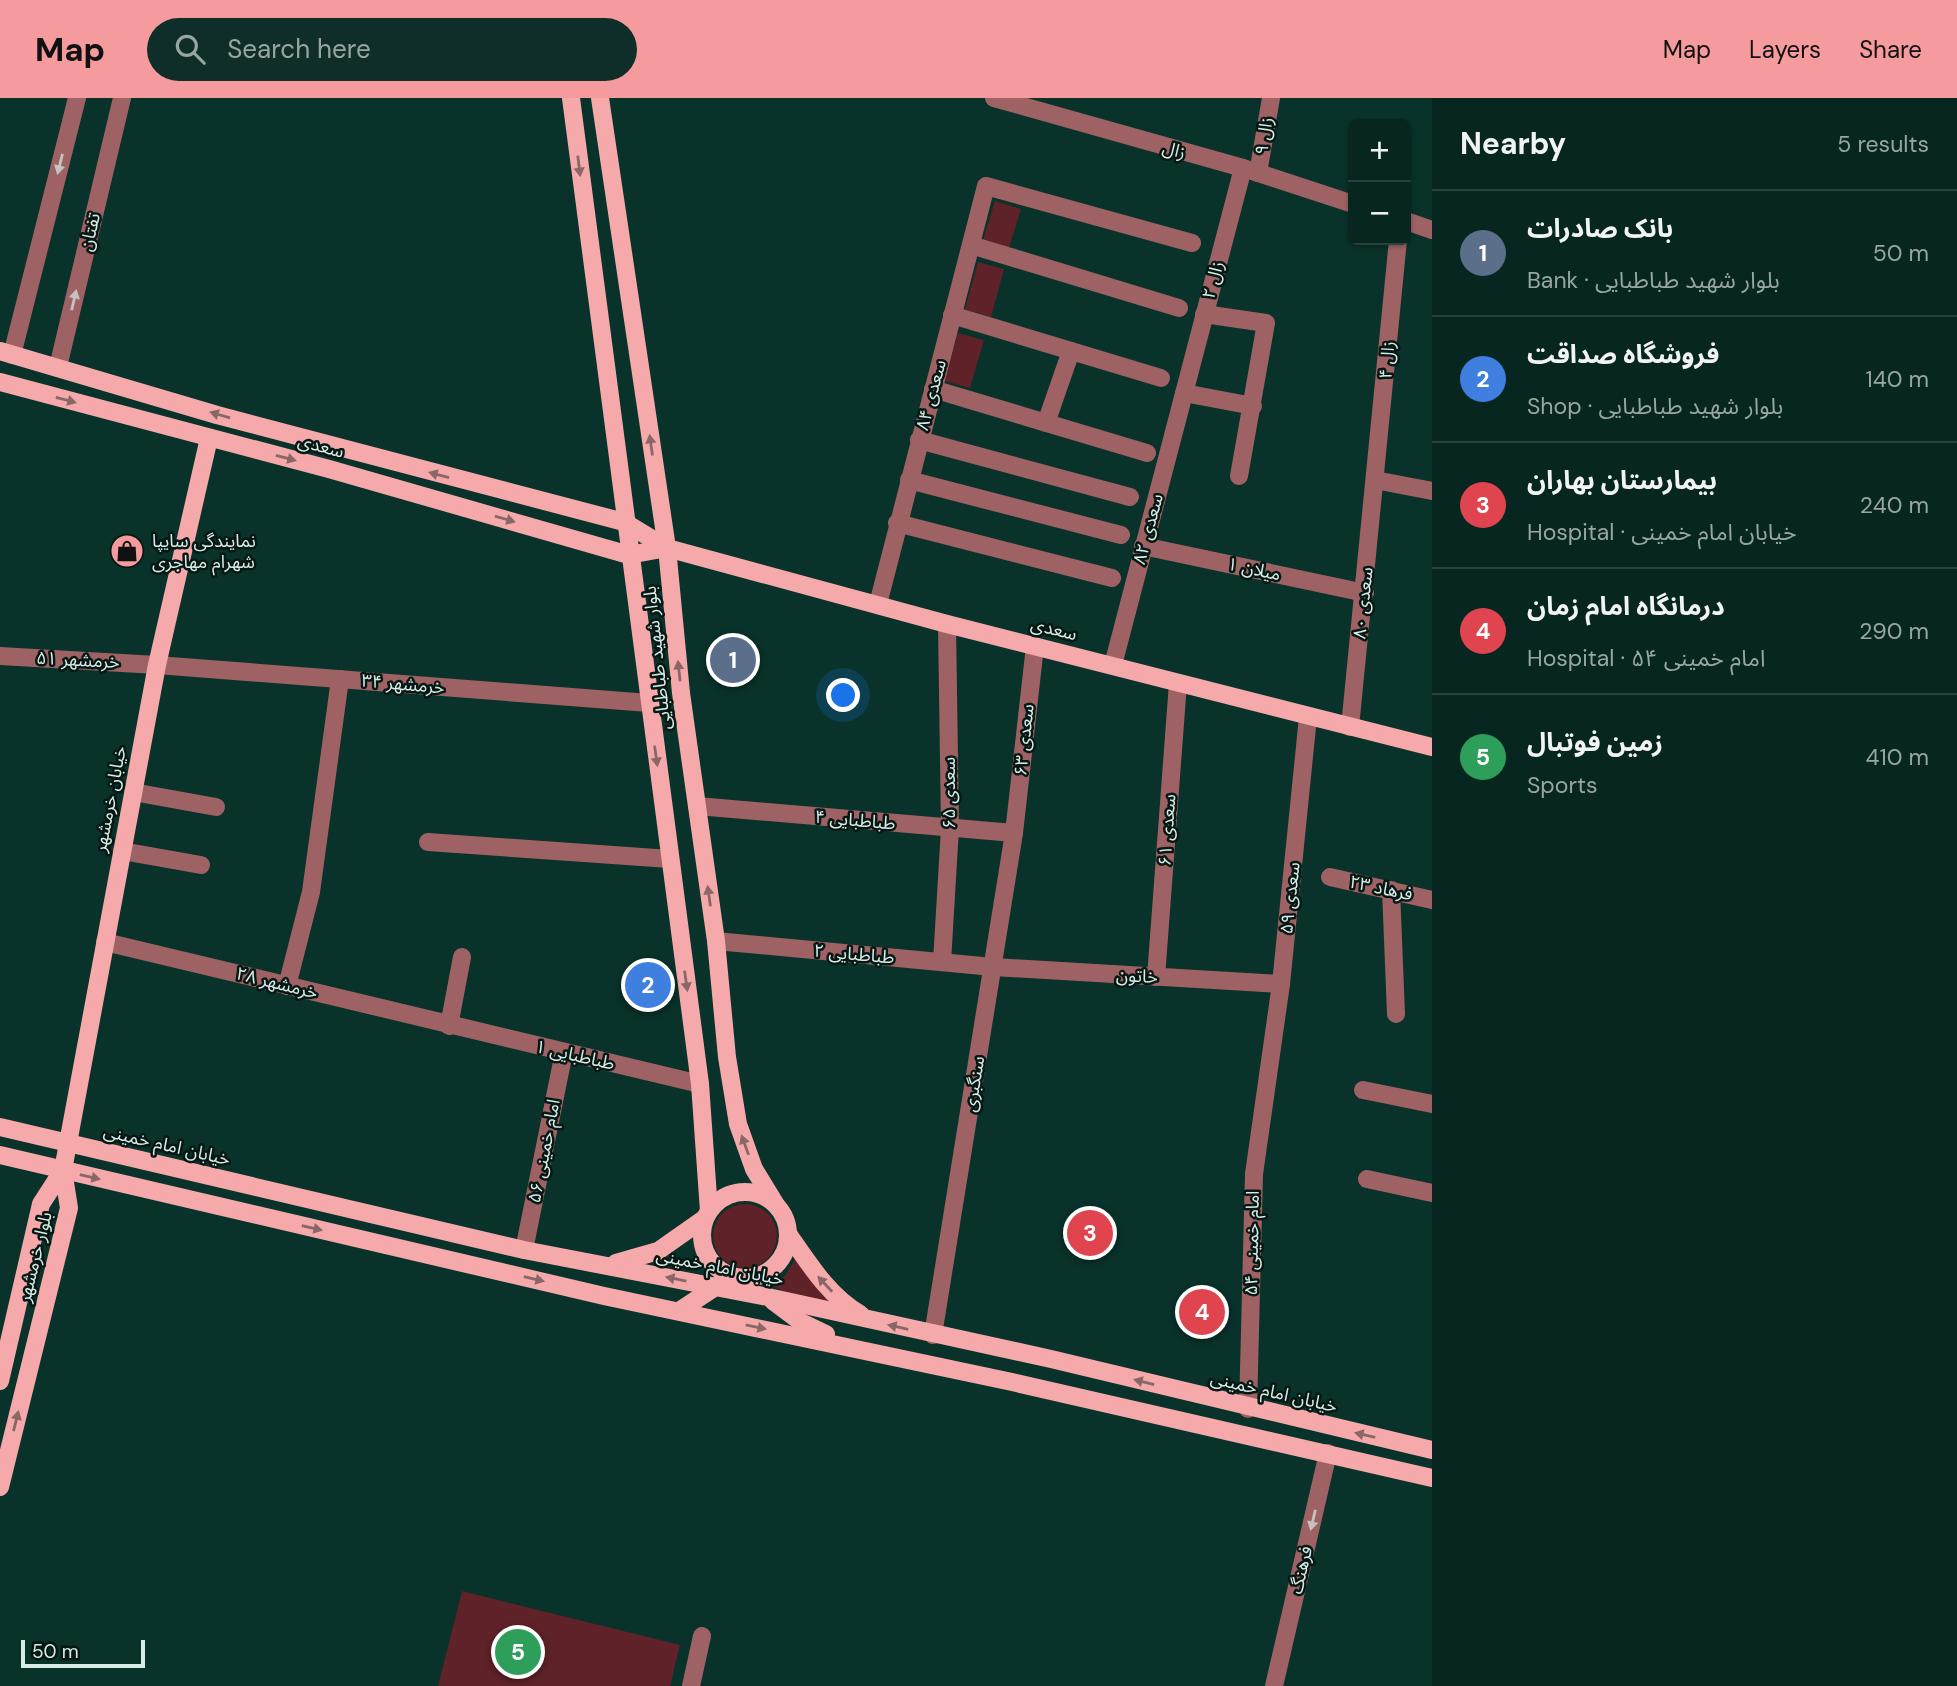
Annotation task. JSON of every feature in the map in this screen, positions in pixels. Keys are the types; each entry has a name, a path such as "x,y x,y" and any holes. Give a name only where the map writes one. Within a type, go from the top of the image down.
{"main road":[{"name":"بلوار شهید طباطبایی","path":"570,98 700,1084 707,1214"},
{"name":"بلوار شهید طباطبایی","path":"600,98 667,548 681,693 716,941 727,1057 738,1124 754,1169 776,1205"},
{"name":"سعدی","path":"6,353 230,419 624,522 667,548 947,624 1432,747"},
{"name":"سعدی","path":"0,382 629,555"},
{"name":"خیابان خرمشهر","path":"63,1170 157,664 209,438"},
{"path":"629,555 667,548"},
{"name":"خیابان امام خمینی","path":"0,1126 524,1250 604,1265 731,1280 768,1297 1051,1359 1248,1409 1432,1450"},
{"path":"0,1155 679,1311 850,1346 1432,1478"},
{"name":"بلوار خرمشهر","path":"0,1381 41,1203 63,1170"},
{"name":"بلوار خرمشهر","path":"0,1488 69,1208 63,1170"},
{"path":"604,1265 639,1259 658,1251 707,1214 720,1200 749,1192 764,1196 776,1205 783,1214 789,1235 816,1273 847,1307 872,1321"},
{"path":"707,1214 702,1231 708,1258 731,1280 768,1297 801,1322 850,1346"},
{"path":"679,1311 731,1280 760,1276 781,1260 789,1235"}],"street":[{"path":"6,353 77,98"},
{"name":"تفتان","path":"58,367 122,98"},
{"name":"زال","path":"994,98 1251,171 1348,202"},
{"path":"1051,116 1052,98"},
{"name":"زال ۹","path":"1251,171 1271,98"},
{"name":"زال ۲","path":"1184,393 1204,314 1251,171"},
{"name":"سعدی ۸۴","path":"878,604 986,187 1192,243"},
{"path":"1411,223 1432,230"},
{"path":"971,245 1179,308"},
{"name":"زال ۴","path":"1375,480 1398,245"},
{"path":"1204,314 1266,323 1239,476"},
{"path":"952,315 1161,378"},
{"path":"1046,423 1071,351"},
{"path":"933,389 1147,453"},
{"path":"1184,393 1253,406"},
{"name":"سعدی ۸۲","path":"1113,665 1184,393"},
{"path":"919,440 1130,497"},
{"path":"909,480 1121,535"},
{"path":"1375,480 1432,491"},
{"name":"سعدی ۸۰","path":"1350,727 1375,480"},
{"path":"897,523 1112,578"},
{"name":"میلان ۱","path":"1143,546 1365,593"},
{"name":"سعدی ۶۵","path":"942,962 950,828 947,624"},
{"name":"سعدی ۶۳","path":"1014,833 1035,646"},
{"name":"خرمشهر ۵۱","path":"0,656 157,664"},
{"name":"خرمشهر ۳۴","path":"157,664 649,704"},
{"path":"287,985 311,892 340,679"},
{"name":"سعدی ۶۱","path":"1156,977 1178,683"},
{"name":"سعدی ۵۹","path":"1268,1079 1281,984 1308,717"},
{"path":"133,792 216,807"},
{"name":"طباطبایی ۴","path":"697,806 1014,833"},
{"name":"سنگبری","path":"933,1335 1014,833"},
{"path":"428,842 670,859"},
{"path":"122,850 201,865"},
{"name":"فرهاد ۲۳","path":"1330,877 1432,900"},
{"path":"1391,890 1396,1014"},
{"name":"طباطبایی ۲","path":"716,941 993,967"},
{"name":"خرمشهر ۲۸","path":"105,942 449,1026"},
{"path":"449,1026 462,957"},
{"name":"خاتون","path":"993,967 1281,984"},
{"name":"طباطبایی ۱","path":"449,1026 700,1084"},
{"name":"امام خمینی ۵۶","path":"524,1250 564,1052"},
{"name":"امام خمینی ۵۴","path":"1248,1409 1254,1174 1268,1079"},
{"path":"1363,1090 1432,1104"},
{"path":"1367,1179 1432,1193"},
{"name":"فرهنگ","path":"1275,1686 1328,1453"},
{"path":"691,1686 702,1636"}],"shaded area":[{"path":"995,201 1021,209 1009,248 983,240"},
{"path":"978,262 1004,269 991,317 965,309"},
{"path":"958,333 984,340 970,388 944,381"},
{"path":"745,1204 763,1210 771,1218 777,1236 771,1254 763,1262 745,1268 727,1262 719,1254 713,1236 719,1218 727,1210"},
{"path":"797,1256 830,1303 803,1300 770,1285 785,1276"},
{"path":"462,1591 680,1645 670,1686 438,1686"}],"place":[{"name":"نمایندگی سایپا شهرام مهاجری","path":"127,551"},
{"name":"بانک صادرات","path":"733,660"},
{"name":"فروشگاه صداقت","path":"648,985"},
{"name":"بیمارستان بهاران","path":"1090,1233"},
{"name":"درمانگاه امام زمان","path":"1202,1312"},
{"name":"زمین فوتبال","path":"518,1652"}]}
